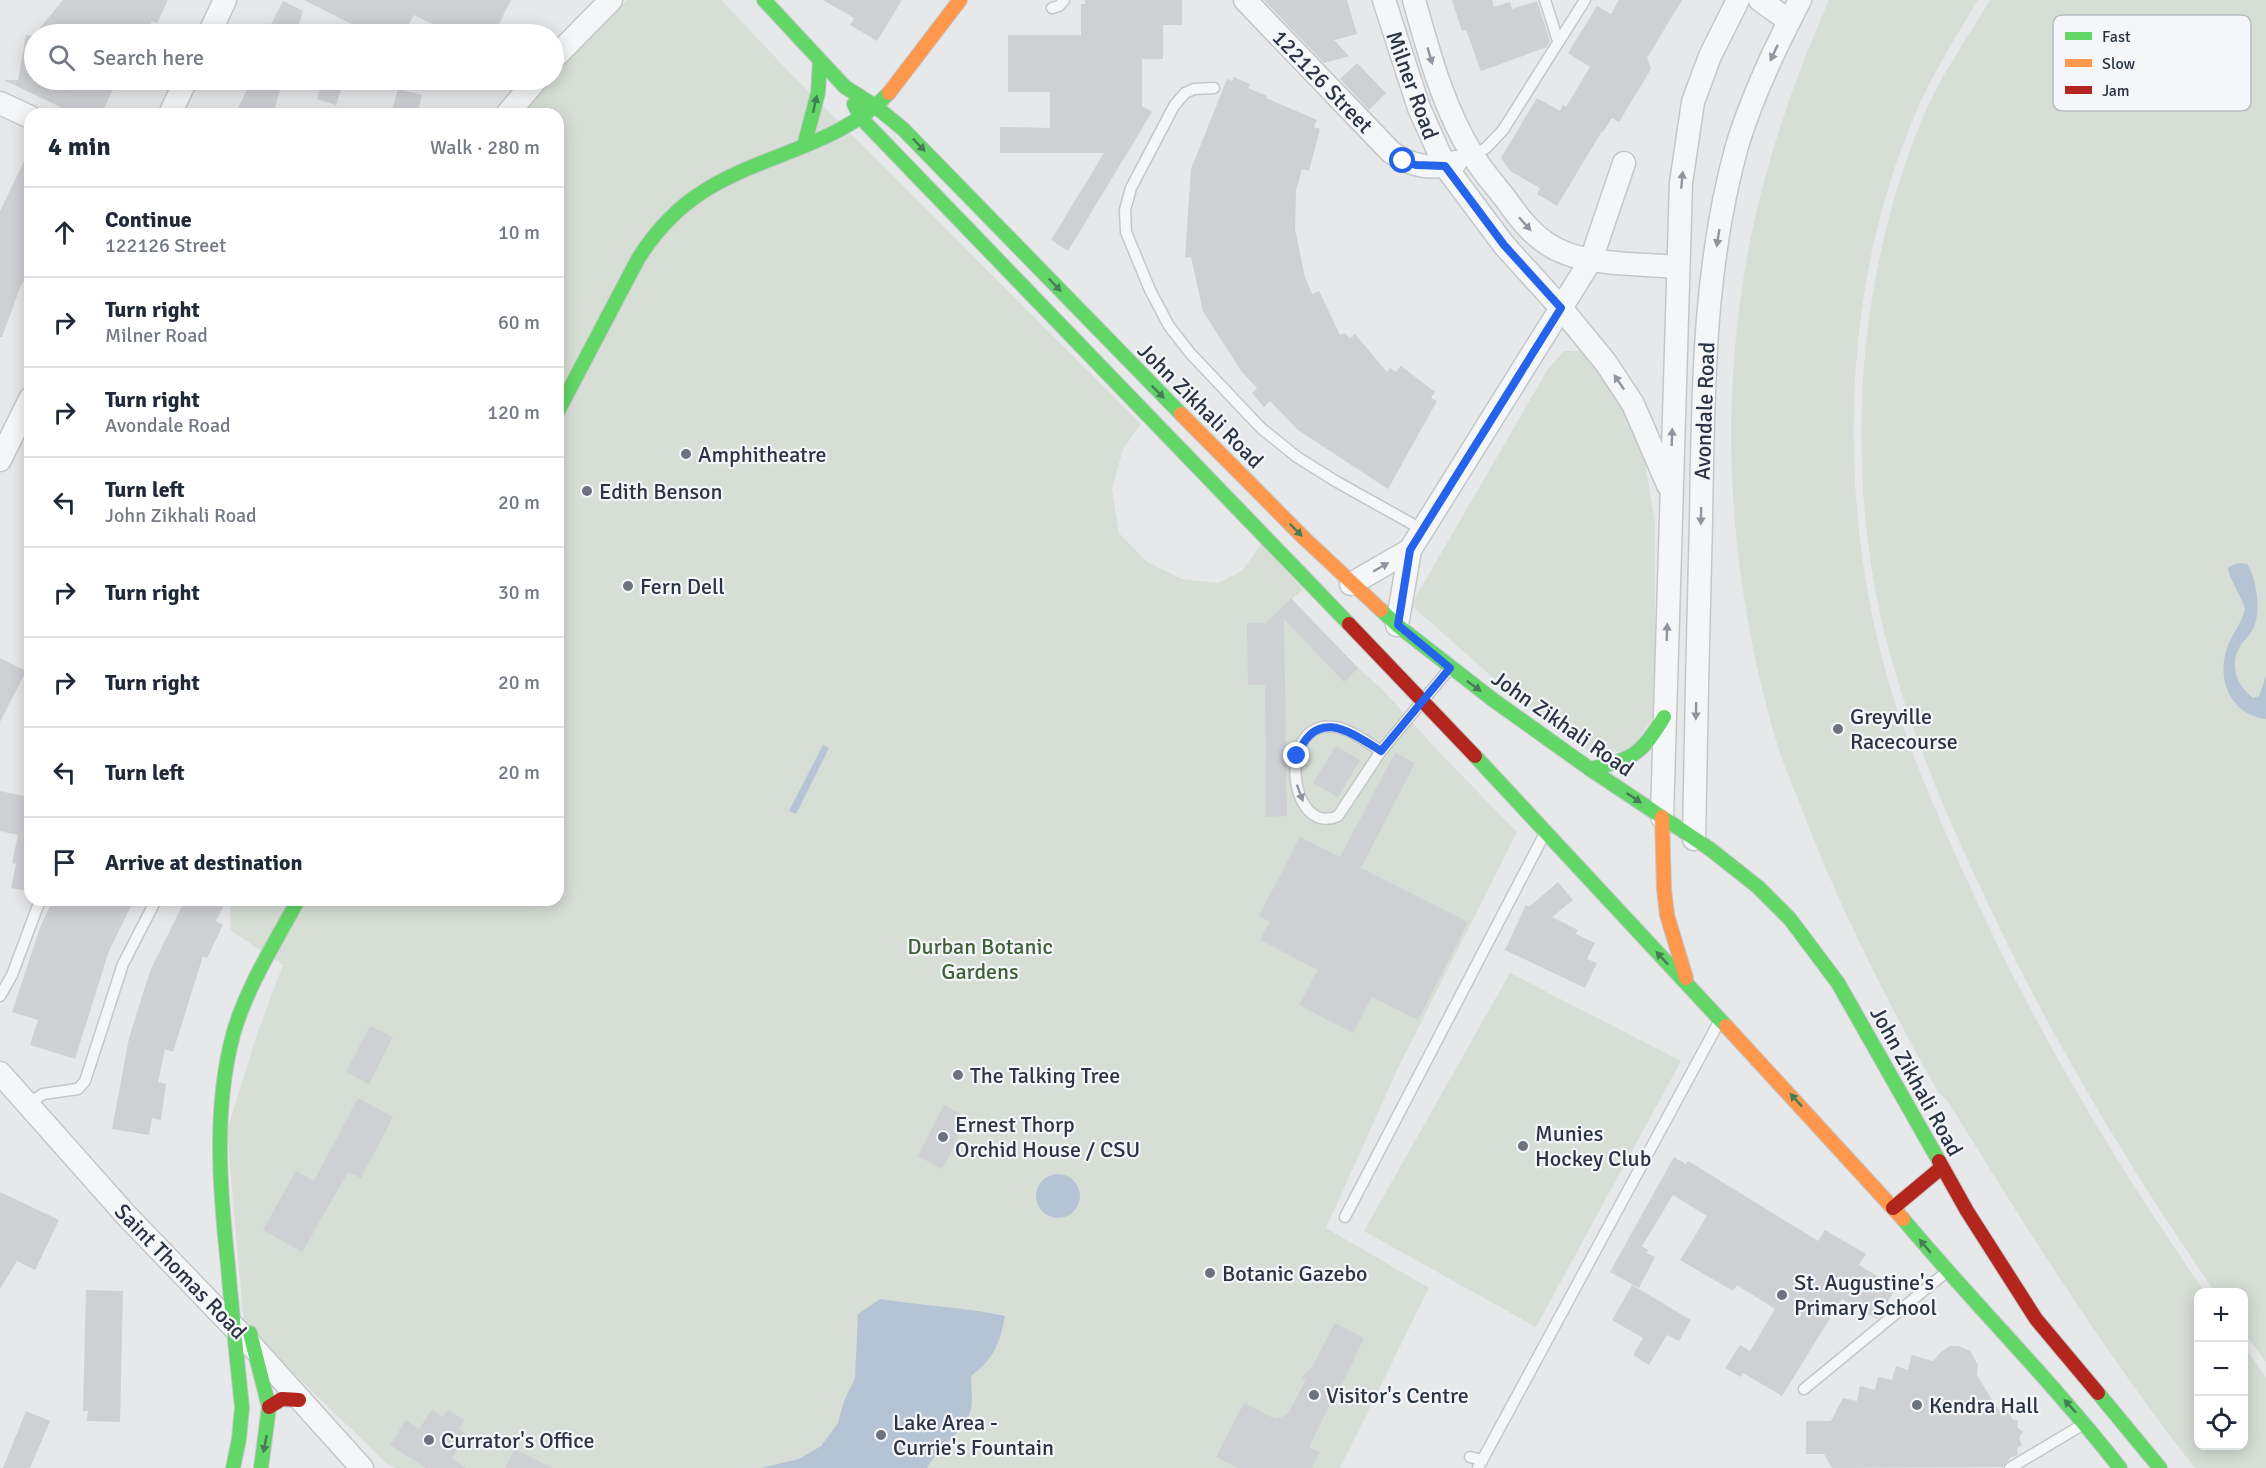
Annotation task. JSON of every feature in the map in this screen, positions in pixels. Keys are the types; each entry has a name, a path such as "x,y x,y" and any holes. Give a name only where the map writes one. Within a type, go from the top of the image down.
{"main road":[{"path":"564,400 647,242 684,206 715,185 861,118 904,74 960,0"},
{"name":"John Zikhali Road","path":"769,2 844,87 861,118 1423,700 1806,1111 1947,1272 2085,1424 2120,1468"},
{"path":"804,146 818,93 820,60"},
{"name":"John Zikhali Road","path":"844,87 875,106 903,129 1117,350 1351,584 1450,668 1590,770 1662,817 1699,848 1758,887 1790,919 1838,983 1941,1168 2036,1319 2160,1468"},
{"path":"1590,770 1634,757 1645,748 1665,717"},
{"path":"1662,817 1664,889 1668,915 1689,988"},
{"path":"1664,889 1678,871"},
{"path":"240,1322 231,1286 220,1190 221,1123 226,1073 233,1035 247,997 295,906"},
{"path":"1893,1208 1941,1168"},
{"path":"226,1244 240,1322"},
{"path":"205,1297 217,1298 227,1292 231,1286"},
{"path":"245,1351 269,1407 261,1468"},
{"path":"233,1468 239,1439 245,1351"},
{"path":"269,1407 282,1399 299,1400"}],"street":[{"path":"213,24 225,0"},
{"path":"564,48 611,0"},
{"name":"122126 Street","path":"1245,0 1391,152 1403,161 1416,165 1445,166 1472,155"},
{"name":"Milner Road","path":"1384,0 1419,108 1445,166 1504,245 1561,308 1606,363 1633,404 1671,492"},
{"name":"Milner Road","path":"1414,0 1451,115 1472,155 1526,226 1547,244 1565,254 1591,260 1678,267"},
{"name":"Avondale Road","path":"1662,817 1681,183 1693,102 1710,56 1738,0"},
{"path":"1760,0 1789,21"},
{"name":"Avondale Road","path":"1699,848 1704,381 1709,294 1721,218 1738,145 1764,75 1800,0"},
{"path":"173,108 181,90"},
{"path":"512,108 527,90"},
{"path":"0,103 24,114"},
{"path":"1398,625 1410,550 1591,260 1624,163"},
{"path":"0,460 24,411"},
{"path":"1351,584 1410,550"},
{"name":"Saint Thomas Road","path":"0,1073 126,1215 205,1297 240,1322 245,1351 299,1400 362,1468"}],"lane":[{"path":"1052,8 1059,6 1064,0"},
{"path":"1545,0 1558,41"},
{"path":"1472,155 1486,148 1503,130 1585,0"},
{"path":"1214,88 1206,87 1185,93 1174,106 1131,188 1125,210 1126,232 1150,290 1169,326 1190,353 1261,428 1297,457 1423,530"},
{"path":"1381,751 1343,729 1332,727 1310,733 1302,744 1295,769 1300,797 1307,810 1317,818 1324,820 1338,816 1381,751 1450,668"},
{"path":"1345,1217 1546,832"},
{"path":"0,996 12,975 38,906"},
{"path":"28,1104 43,1094 78,1089 85,1081 123,964 153,906"},
{"path":"1470,1457 1480,1464 1720,1021"},
{"path":"1804,1389 1947,1272"},
{"path":"2010,1468 2085,1424"}],"green space":[{"name":"Durban Botanic Gardens","path":"627,0 721,0 796,79 1141,424 1123,449 1112,489 1119,533 1147,562 1182,579 1218,583 1242,571 1262,543 1303,590 1291,599 1358,668 1382,689 1517,832 1398,1068 1326,1228 1429,1288 1340,1468 395,1468 385,1462 244,1325 227,1131 256,1037 283,965 230,930 230,906 564,906 564,108 517,108 532,90 564,90 564,57"},
{"name":"Greyville Racecourse","path":"1829,0 1978,0 1936,72 1914,117 1890,182 1872,250 1861,320 1854,390 1854,462 1859,532 1870,602 1893,698 1913,754 1947,837 1997,944 2051,1046 2109,1146 2202,1288 2194,1288 2194,1450 2248,1450 2248,1352 2266,1377 2266,1468 2195,1468 2128,1379 2035,1241 1947,1100 1938,1092 1919,1058 1849,919 1817,848 1778,747 1751,639 1742,583 1735,527 1731,415 1740,303 1753,225 1786,110"},
{"path":"1990,0 2266,0 2266,1362 2248,1337 2248,1288 2212,1288 2117,1142 2057,1039 2002,932 1947,814 1898,682 1880,614 1869,553 1863,491 1861,428 1864,365 1871,302 1883,241 1900,180 1928,106 1944,75"},
{"path":"1564,351 1586,351 1609,382 1644,456 1655,524 1655,714 1630,751 1590,753 1514,696 1411,605 1548,369"},
{"name":"Munies Hockey Club","path":"1510,973 1681,1061 1536,1327 1364,1231"}],"water":[{"path":"2238,563 2247,564 2253,579 2257,597 2257,616 2251,632 2238,649 2236,672 2242,686 2253,698 2259,696 2266,676 2266,719 2244,711 2235,703 2225,683 2224,660 2227,648 2245,609 2228,567"},
{"path":"823,745 829,748 796,814 789,811"},
{"path":"1058,1174 1067,1175 1074,1180 1079,1187 1079,1205 1074,1212 1067,1217 1058,1218 1049,1217 1042,1212 1037,1205 1036,1196 1037,1187 1042,1180 1049,1175"},
{"path":"880,1299 1005,1316 995,1350 986,1363 971,1376 971,1410 967,1419 927,1468 761,1468 799,1459 821,1446 838,1423 844,1401 855,1378 858,1314"}],"building":[{"path":"63,0 168,0 157,23 152,21 151,24 43,24"},
{"path":"304,0 511,0 499,24 432,24 414,15 409,24 351,24"},
{"path":"823,0 902,0 877,41 850,25 854,18"},
{"path":"1085,0 1182,0 1182,25 1163,25 1163,59 1142,59 1142,106 1152,112 1068,251 1051,240 1104,153 1000,153 1000,127 1050,128 1050,92 1008,92 1008,35 1081,35 1081,4 1085,4"},
{"path":"1264,0 1347,0 1357,34 1334,40 1349,56 1324,63"},
{"path":"1452,0 1492,0 1494,7 1510,2 1512,9 1537,1 1550,41 1547,47 1481,71 1466,30 1462,31"},
{"path":"1619,0 1682,0 1647,58 1651,69 1619,122 1612,118 1602,131 1557,206 1537,194 1540,188 1510,171 1501,158 1537,98 1560,111 1563,105 1566,107 1590,67 1568,53 1597,6 1611,14"},
{"path":"283,1 303,11 299,24 271,24"},
{"path":"24,46 24,90 4,80 18,80"},
{"path":"1357,63 1386,93 1369,110 1340,79"},
{"path":"1234,77 1250,84 1248,88 1267,96 1266,98 1317,120 1314,127 1320,129 1309,171 1302,169 1296,191 1295,229 1305,277 1312,294 1319,291 1340,335 1345,333 1350,338 1355,334 1387,372 1390,368 1396,372 1401,366 1435,392 1431,398 1437,401 1388,489 1298,430 1270,401 1264,407 1252,393 1257,388 1241,371 1203,311 1191,257 1185,258 1191,169 1227,79 1232,81"},
{"path":"25,90 113,90 104,108 62,108"},
{"path":"247,90 280,90 275,108 238,108"},
{"path":"319,90 341,90 336,105 317,99"},
{"path":"398,90 422,95 419,108 393,108"},
{"path":"24,161 24,282 2,337 0,337 0,211"},
{"path":"1291,598 1358,668 1344,682 1284,619 1287,816 1266,817 1265,685 1248,685 1247,623 1266,623"},
{"path":"0,658 24,670 24,675 0,722"},
{"path":"1336,746 1360,760 1338,797 1313,783"},
{"path":"1395,753 1415,763 1361,868 1468,922 1418,1020 1372,997 1353,1033 1299,1005 1318,970 1260,940 1270,922 1259,916 1300,837 1340,857"},
{"path":"0,791 24,796 24,890 11,888 16,864 12,863 18,835 0,831"},
{"path":"1558,882 1573,900 1552,917 1578,930 1576,934 1595,943 1587,959 1597,963 1585,988 1505,950 1526,905 1529,907"},
{"path":"50,906 131,906 109,951 75,1059 30,1045 38,1020 12,1012 41,925"},
{"path":"182,906 223,907 216,921 223,925 207,958 203,956 173,1052 165,1049 158,1082 166,1084 161,1120 152,1118 149,1135 112,1129 129,1038 150,971"},
{"path":"370,1026 393,1037 369,1084 346,1072"},
{"path":"358,1098 393,1117 361,1178 348,1172 302,1252 263,1230 296,1171 314,1181"},
{"name":"Ernest Thorp Orchid House / CSU","path":"944,1105 968,1118 942,1169 918,1156"},
{"path":"1674,1157 1686,1164 1688,1161 1818,1241 1825,1230 1866,1254 1859,1265 1896,1288 1877,1319 1842,1299 1782,1396 1743,1373 1741,1377 1725,1368 1740,1345 1750,1351 1775,1309 1737,1285 1733,1291 1680,1260 1707,1216 1673,1195 1642,1246 1648,1250 1646,1253 1655,1257 1639,1288 1610,1272"},
{"path":"0,1192 59,1220 35,1270 17,1261 0,1289"},
{"path":"1632,1285 1691,1320 1679,1341 1667,1335 1649,1365 1633,1355 1643,1338 1612,1320"},
{"path":"86,1290 123,1291 120,1422 87,1421 88,1411 83,1411"},
{"name":"Visitor's Centre","path":"1335,1323 1364,1338 1309,1447 1320,1452 1312,1468 1238,1468 1216,1457 1244,1403 1275,1419 1287,1415 1306,1380 1301,1378 1312,1367"},
{"name":"Kendra Hall","path":"1950,1346 1959,1346 1970,1351 1978,1365 1977,1375 1999,1411 2010,1413 2012,1419 2018,1421 2017,1427 2023,1432 2019,1438 2022,1445 2017,1448 2018,1455 2011,1457 2003,1467 1832,1468 1824,1454 1806,1454 1806,1421 1831,1421 1843,1398 1857,1401 1860,1386 1875,1390 1878,1377 1892,1380 1896,1366 1908,1370 1912,1355 1933,1361"},
{"name":"Currator's Office","path":"432,1410 443,1417 448,1410 464,1420 459,1429 467,1435 452,1458 466,1468 426,1468 390,1445 406,1420 419,1429"},
{"path":"26,1411 50,1421 30,1468 3,1468"},
{"path":"515,1449 552,1468 505,1468"}],"traffic: fast":[{"path":"764,0 845,87 875,106 903,129 1181,414"},
{"path":"804,146 818,93 820,61"},
{"path":"564,400 638,259 659,230 676,213 704,191 727,178 800,148 847,125 869,111 889,93"},
{"path":"854,104 861,118 1349,624"},
{"path":"1381,610 1492,699 1590,769 1710,849 1758,887 1790,919 1838,983 1939,1161"},
{"path":"1590,769 1634,754 1649,740 1664,717"},
{"path":"1475,756 1726,1026"},
{"path":"233,1468 242,1407 221,1180 223,1092 233,1035 245,1000 295,906"},
{"path":"1903,1219 2067,1404 2120,1468"},
{"path":"250,1333 269,1407 261,1468"},
{"path":"2098,1393 2160,1468"}],"traffic: slow":[{"path":"889,93 960,0"},
{"path":"1181,414 1305,539 1381,610"},
{"path":"1662,817 1667,915 1686,978"},
{"path":"1726,1026 1903,1219"}],"traffic: jam":[{"path":"1349,624 1475,756"},
{"path":"1939,1161 1967,1211 2036,1319 2098,1393"},
{"path":"1893,1208 1941,1168"},
{"path":"269,1407 282,1399 299,1400"}],"place":[{"name":"Amphitheatre","path":"686,454"},
{"name":"Edith Benson","path":"587,491"},
{"name":"Fern Dell","path":"628,586"},
{"name":"Greyville Racecourse","path":"1838,729"},
{"name":"The Talking Tree","path":"958,1075"},
{"name":"Ernest Thorp Orchid House / CSU","path":"943,1137"},
{"name":"Munies Hockey Club","path":"1523,1146"},
{"name":"Botanic Gazebo","path":"1210,1273"},
{"name":"St. Augustine's Primary School","path":"1782,1295"},
{"name":"Visitor's Centre","path":"1314,1395"},
{"name":"Kendra Hall","path":"1917,1405"},
{"name":"Lake Area - Currie's Fountain","path":"881,1435"},
{"name":"Currator's Office","path":"429,1440"}],"route":[{"path":"1297,756 1310,733 1332,727 1354,734 1381,751 1450,668 1398,625 1410,550 1561,308 1504,245 1445,166 1416,165 1403,161"}]}
